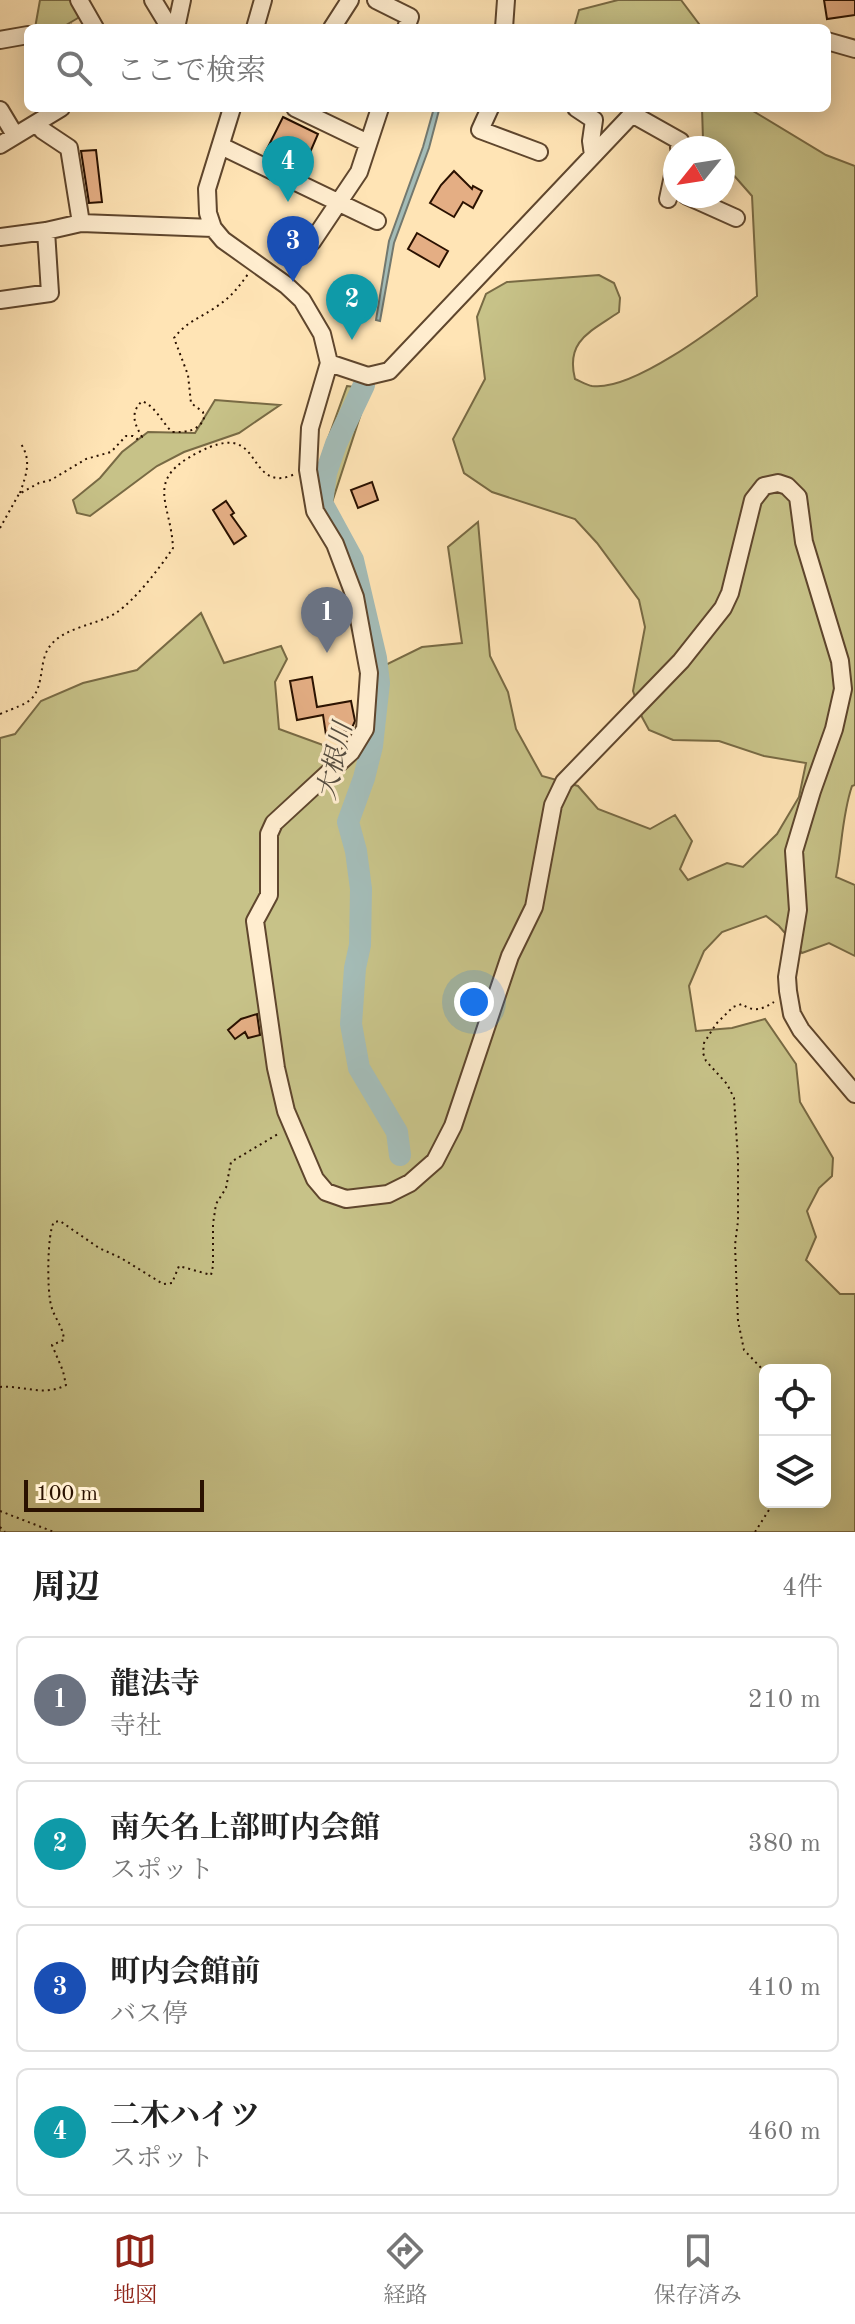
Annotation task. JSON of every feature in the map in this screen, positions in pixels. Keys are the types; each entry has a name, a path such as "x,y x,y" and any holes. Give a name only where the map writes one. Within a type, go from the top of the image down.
{"street":[{"path":"79,0 93,24"},
{"path":"153,0 168,24"},
{"path":"177,24 182,0"},
{"path":"260,24 263,0"},
{"path":"335,24 350,0"},
{"path":"376,0 410,17 407,24"},
{"path":"504,24 506,0"},
{"path":"0,40 24,36"},
{"path":"831,42 855,49"},
{"path":"0,110 15,135"},
{"path":"0,145 54,112"},
{"path":"231,112 207,189 208,213 213,228 223,240 302,300 322,334 329,363 310,428 308,470 315,511 335,544 355,597 369,673 365,729 351,752 274,823 269,834 269,895 255,921 276,1068 286,1111 315,1179 326,1192 346,1199 388,1194 410,1183 435,1161 453,1126 510,956 534,907 553,805 564,782 681,661 723,608 730,593 753,500 764,486 778,483 787,486 798,497 804,542 840,661 843,689 834,729 794,851 798,910 787,977 788,1004 801,1030 855,1094"},
{"path":"303,112 368,143"},
{"path":"310,243 359,172 379,112"},
{"path":"488,112 480,130 539,152"},
{"path":"582,112 594,120 593,155"},
{"path":"329,363 368,376 389,371 634,112"},
{"path":"636,112 672,136"},
{"path":"42,130 69,148 81,223"},
{"path":"221,146 377,221"},
{"path":"714,208 736,218"},
{"path":"0,237 81,223 213,228"},
{"path":"0,300 50,293 46,231"}],"path":[{"path":"282,273 310,243"},
{"path":"19,494 51,480 86,459 111,452 126,436 142,437 133,418 136,407 142,401 153,406 172,432 197,429 204,420 203,412 191,403 188,375 174,338 184,325 216,308 236,292 256,264"},
{"path":"0,714 30,700 40,690 43,662 50,645 122,608 164,562 173,548 163,501 166,481 172,469 218,442 240,445 268,475 280,479 308,470"},
{"path":"0,528 19,494 28,468 27,453 21,444"},
{"path":"759,1366 744,1350 738,1321 735,1245 738,1159 734,1098 703,1053 704,1043 716,1024 733,1007 742,1004 749,1009 762,1010 788,991"},
{"path":"0,1387 17,1386 48,1392 66,1385 52,1345 64,1340 49,1294 48,1244 54,1222 60,1221 99,1248 163,1284 176,1279 179,1266 211,1275 216,1204 226,1188 231,1162 278,1134 285,1125 286,1111"},
{"path":"755,1532 770,1508"},
{"path":"0,1511 54,1532"},
{"path":"0,1527 5,1532"}],"shaded area":[{"path":"40,0 74,0 83,15 68,24 36,24"},
{"path":"618,0 681,0 699,24 575,24 579,10"},
{"path":"702,112 755,112 826,155 855,166 855,785 852,786 846,808 836,877 855,885 855,956 829,943 802,953 766,916 722,932 704,951 689,986 696,1031 732,1028 765,1019 796,1064 800,1102 833,1158 832,1176 819,1188 807,1211 816,1237 806,1260 840,1294 855,1294 855,1532 0,1532 0,738 15,734 41,701 83,683 137,670 201,613 224,663 281,646 287,659 275,682 279,729 353,756 372,716 369,673 422,647 462,643 448,547 478,522 490,656 508,692 516,729 542,776 578,786 598,809 650,829 675,815 692,841 680,869 688,880 727,863 743,867 777,834 799,797 806,763 764,756 719,741 673,740 649,730 633,691 645,627 639,600 575,519 492,492 464,473 453,439 485,379 477,317 486,294 507,282 599,275 614,283 620,298 619,312 591,331 577,346 573,366 575,379 592,386 610,385 631,378 678,353 757,296 752,196 735,177 735,136 703,136"},
{"path":"347,386 369,389 324,527 312,496 325,447"},
{"path":"215,400 280,405 239,433 184,452 157,466 90,516 77,513 73,500 100,478 122,452 148,432 195,433"}],"water":[{"path":"433,112 438,112 429,148 394,243 380,321 376,320 389,241"}],"building":[{"path":"824,0 855,0 855,15 827,19"},
{"path":"283,117 318,134 302,171 265,153"},
{"path":"96,150 102,202 89,203 81,151"},
{"path":"454,171 472,189 473,186 482,191 473,208 463,202 454,217 430,203"},
{"path":"417,233 448,251 439,267 408,249"},
{"path":"372,482 378,500 358,508 351,490"},
{"path":"226,501 234,513 231,515 246,536 234,544 213,510"},
{"path":"312,677 317,707 351,701 355,721 351,730 326,735 323,715 297,720 290,681"},
{"path":"257,1014 260,1035 248,1038 245,1032 235,1039 228,1030 241,1019"}],"waterway":[{"name":"大根川","path":"364,385 336,444 326,473 322,503 353,560 379,683 372,746 348,822 361,889 360,945 351,1024 359,1068 397,1132 400,1155"}],"place":[{"name":"二木ハイツ","path":"288,202"},
{"name":"町内会館前","path":"293,282"},
{"name":"南矢名上部町内会館","path":"352,340"},
{"name":"龍法寺","path":"327,653"}]}
